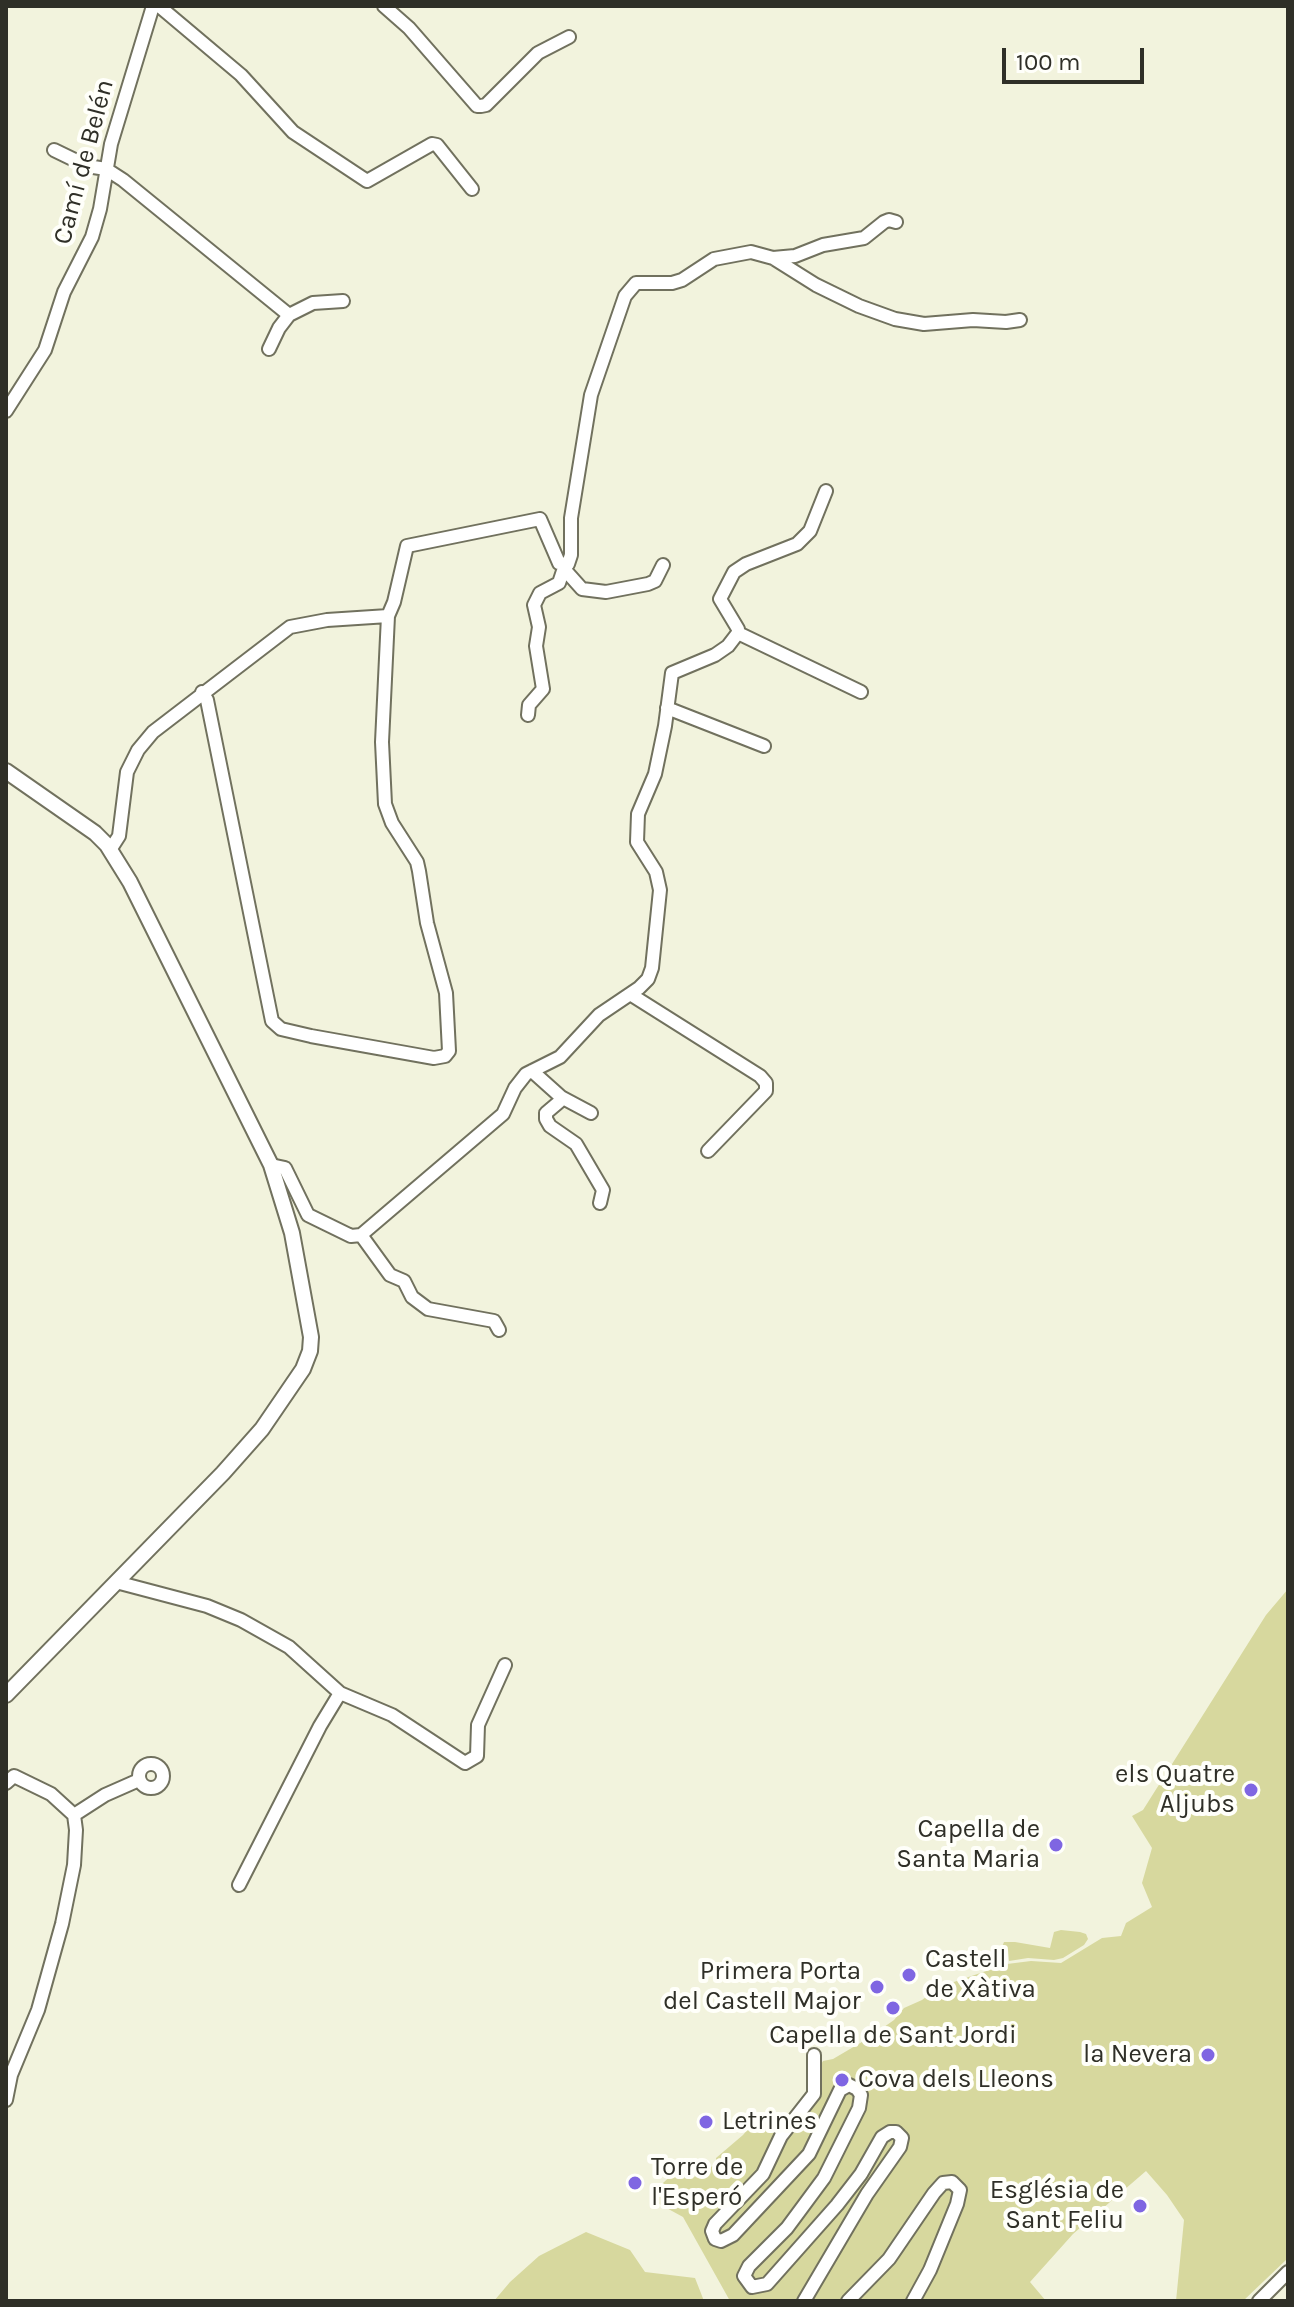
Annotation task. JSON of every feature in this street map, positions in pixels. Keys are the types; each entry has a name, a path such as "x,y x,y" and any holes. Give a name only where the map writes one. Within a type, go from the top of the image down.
{"main road":[{"path":"6,771 95,833 110,850 149,920 271,1165 292,1233 310,1317 310,1351 303,1369 262,1429 223,1473 6,1695"}],"street":[{"name":"Camí de Belén","path":"6,411 45,350 64,292 92,237 126,93 156,6"},
{"path":"156,6 241,75 293,132 367,181 432,144 437,145 472,189"},
{"path":"384,6 409,28 477,106 486,105 538,53 569,37"},
{"path":"54,150 87,166 106,169 123,180 291,317 313,303 343,301"},
{"path":"773,258 795,256 823,245 864,238 884,222 896,222"},
{"path":"528,715 529,705 543,689 536,646 539,627 534,605 540,593 559,583 571,555 571,518 591,395 625,296 636,283 672,283 714,259 751,252 773,258 816,285 895,319 924,324 1020,320"},
{"path":"269,349 289,315"},
{"path":"826,491 810,531 797,544 746,564 734,572 720,599 732,616 738,633 861,692"},
{"path":"202,692 207,700 270,1017 281,1029 311,1036 434,1058 445,1056 449,1051 446,993 427,923 417,862 392,823 385,804 382,742 388,616 407,546 540,519 559,563 582,589 606,592 648,584 655,581 663,565"},
{"path":"110,850 119,836 131,761 153,732 290,627 327,620 388,616"},
{"path":"271,1165 285,1168 308,1215 351,1236 361,1235 503,1114 515,1088 526,1074 560,1057 599,1015 648,979 652,968 660,890 656,872 637,842 638,814 655,774 672,673 715,655 728,646 738,633"},
{"path":"667,708 764,746"},
{"path":"630,994 760,1076 766,1083 766,1091 708,1151"},
{"path":"532,1071 561,1097 591,1113"},
{"path":"561,1097 546,1113 546,1119 550,1126 576,1144 603,1190 600,1203"},
{"path":"361,1235 390,1275 404,1281 412,1297 428,1309 494,1321 499,1330"},
{"path":"116,1582 207,1606 241,1620 289,1647 340,1693 392,1715 465,1763 477,1756 478,1725 505,1665"},
{"path":"239,1885 340,1693"},
{"path":"6,1783 14,1776 51,1794 74,1815 76,1830 74,1865 62,1924 38,2010 11,2075 6,2100"},
{"path":"74,1815 105,1795 139,1780"},
{"path":"804,2301 867,2194 900,2147 902,2138 896,2132 882,2137 850,2188 767,2284 752,2287 744,2276 749,2266 787,2228 824,2178 859,2108 861,2095 857,2089 849,2085 840,2090 809,2154 749,2220 725,2241 715,2239 712,2231 715,2224 763,2174 781,2136 814,2094 814,2055"},
{"path":"848,2301 889,2259 934,2193 943,2183 952,2182 960,2190 957,2204 930,2270 913,2301"},
{"path":"1259,2301 1288,2272"}],"green space":[{"path":"1288,1589 1286,2260 1243,2301 1176,2301 1184,2220 1146,2171 1073,2234 1030,2282 1046,2301 730,2301 683,2217 650,2199 651,2194 676,2171 684,2170 694,2177 716,2164 716,2158 743,2135 761,2114 787,2136 810,2109 823,2061 833,2059 867,2039 894,2020 904,2008 922,2000 939,1987 1007,1964 1031,1961 1061,1963 1102,1938 1121,1936 1126,1923 1152,1907 1142,1883 1152,1848 1132,1816 1143,1810 1266,1615"},
{"path":"1061,1930 1086,1934 1088,1939 1063,1958 1054,1960 1028,1958 1009,1961 1008,1950 1002,1947 1004,1942 1015,1942 1050,1948 1054,1932"},
{"path":"586,2232 630,2250 645,2272 695,2278 704,2301 494,2301 539,2256"}],"place":[{"name":"els Quatre Aljubs","path":"1251,1790"},
{"name":"Capella de Santa Maria","path":"1056,1845"},
{"name":"Castell de Xàtiva","path":"909,1975"},
{"name":"Primera Porta del Castell Major","path":"877,1987"},
{"name":"Capella de Sant Jordi","path":"893,2008"},
{"name":"la Nevera","path":"1208,2055"},
{"name":"Cova dels Lleons","path":"842,2080"},
{"name":"Letrines","path":"706,2122"},
{"name":"Torre de l'Esperó","path":"635,2183"},
{"name":"Església de Sant Feliu","path":"1140,2206"}]}
